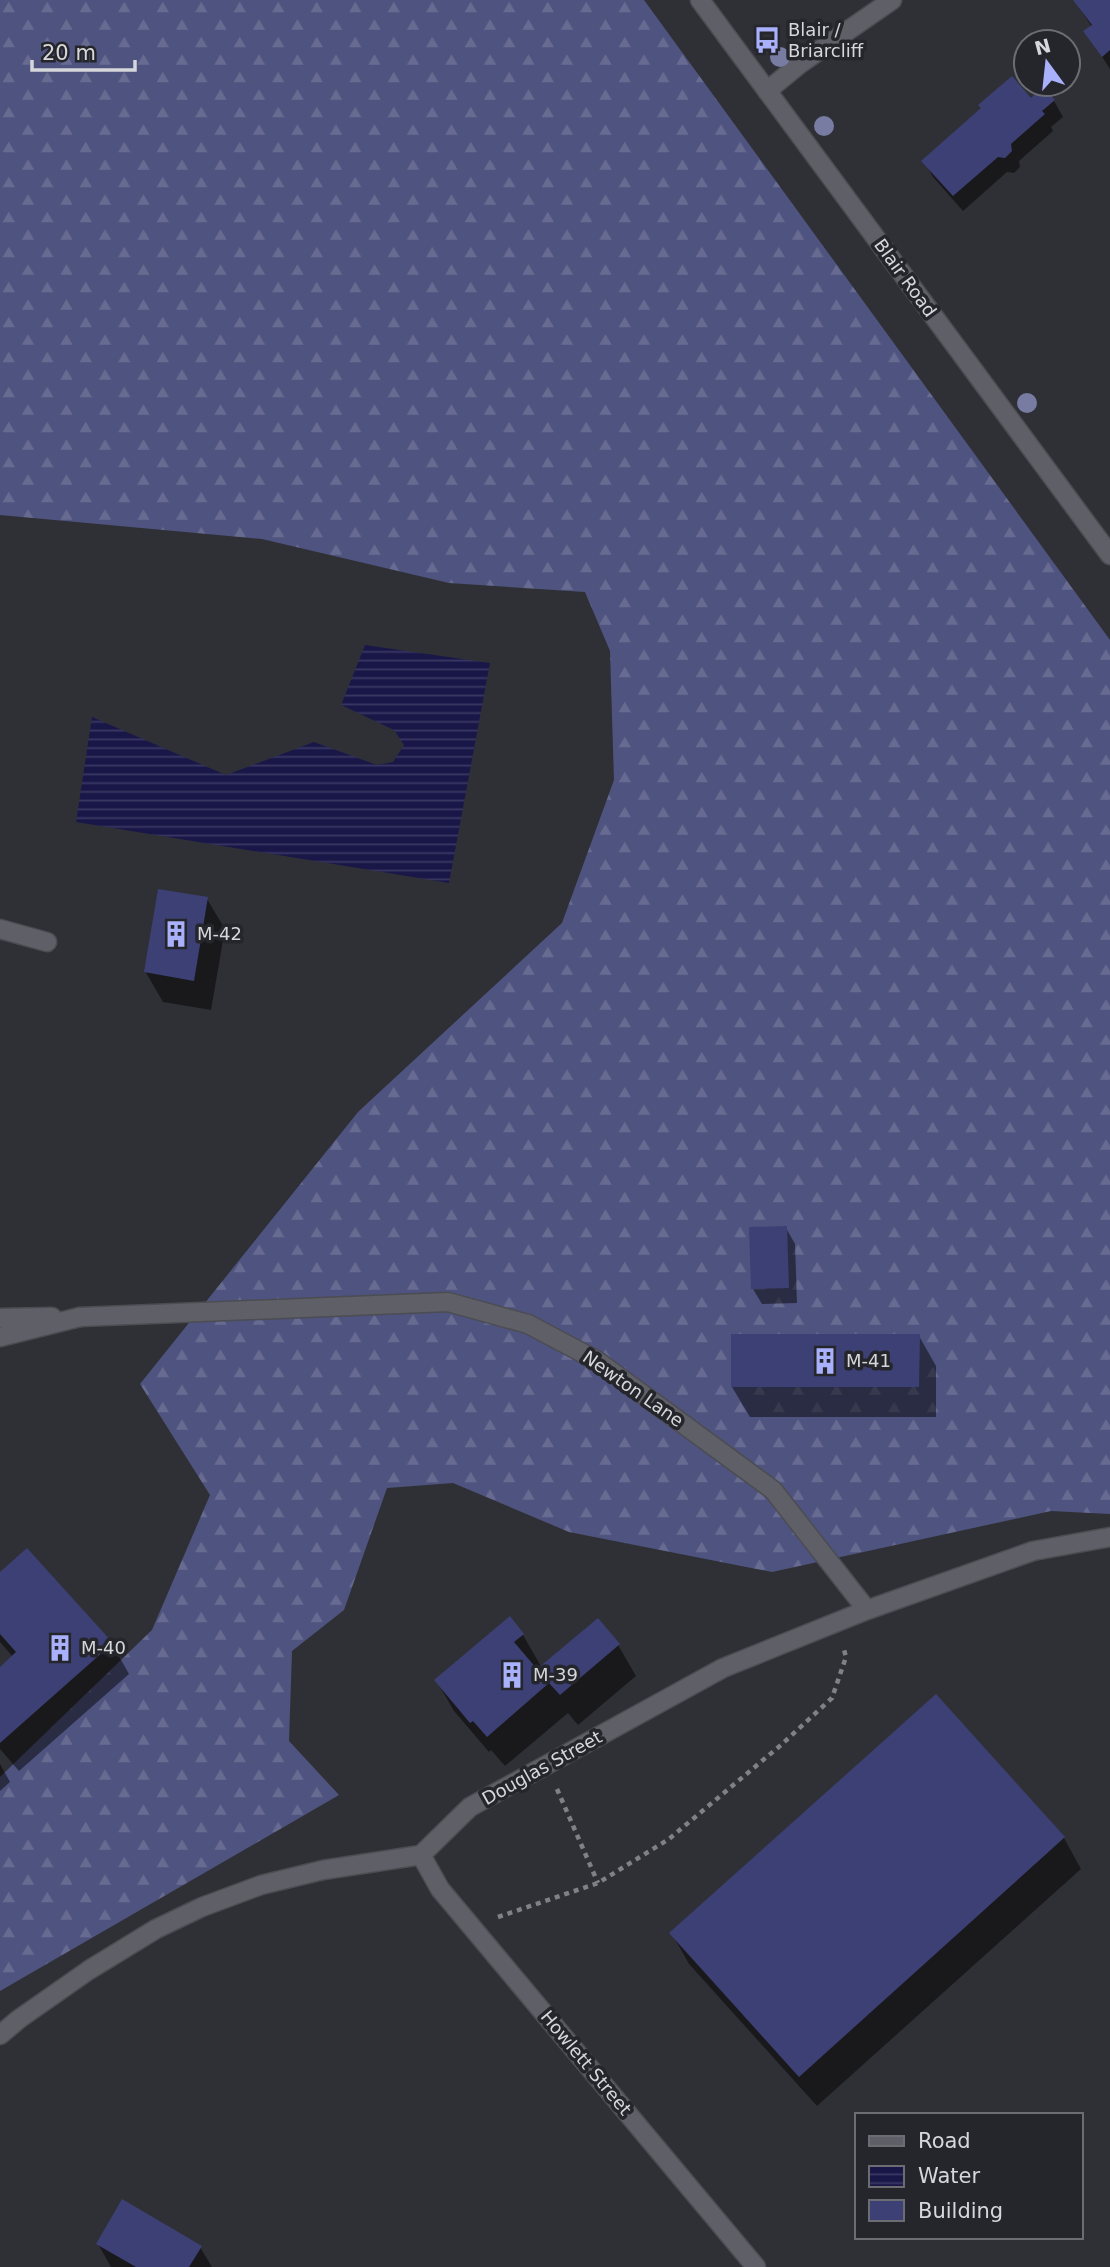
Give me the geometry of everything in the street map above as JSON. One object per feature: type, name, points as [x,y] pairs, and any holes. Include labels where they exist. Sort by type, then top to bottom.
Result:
[{"type":"street","name":"Blair Road","points":[[700,0],[1110,555]]},
{"type":"street","points":[[767,91],[801,63],[892,0]]},
{"type":"street","points":[[0,929],[47,942]]},
{"type":"street","name":"Newton Lane","points":[[79,1317],[448,1302],[528,1324],[596,1360],[773,1490],[867,1609]]},
{"type":"street","points":[[0,1318],[79,1317]]},
{"type":"street","points":[[0,1337],[79,1317]]},
{"type":"street","name":"Douglas Street","points":[[422,1855],[470,1807],[723,1668],[867,1609],[1033,1551],[1110,1537]]},
{"type":"street","points":[[0,2035],[89,1970],[156,1929],[202,1907],[261,1885],[298,1876],[422,1855]]},
{"type":"street","name":"Howlett Street","points":[[422,1855],[440,1889],[757,2267]]},
{"type":"path","points":[[497,1917],[598,1883],[669,1839],[781,1745],[832,1698],[846,1657],[836,1622]]},
{"type":"path","points":[[546,1765],[598,1883]]},
{"type":"green space","points":[[0,0],[644,0],[1110,640],[1110,1514],[1051,1511],[772,1572],[569,1532],[453,1483],[387,1488],[344,1610],[292,1651],[289,1741],[339,1795],[0,1991],[0,1777],[152,1630],[210,1495],[140,1384],[358,1112],[562,923],[614,780],[610,651],[585,592],[449,583],[262,539],[0,515]]},
{"type":"water","points":[[365,645],[490,663],[449,883],[76,822],[92,717],[226,775],[314,742],[377,765],[393,762],[404,745],[394,730],[341,705]]},
{"type":"building","points":[[1073,0],[1110,0],[1110,50],[1102,57],[1083,31],[1092,25]]},
{"type":"building","points":[[1012,76],[1012,98],[1055,100],[1042,111],[1045,114],[1011,144],[1012,151],[1005,158],[998,157],[953,196],[921,161],[981,108],[978,105]]},
{"type":"building","name":"M-42","points":[[158,889],[208,897],[194,981],[144,972]]},
{"type":"building","points":[[787,1226],[789,1288],[751,1289],[749,1227]]},
{"type":"building","name":"M-41","points":[[731,1334],[920,1334],[919,1387],[731,1387]]},
{"type":"building","name":"M-40","points":[[27,1548],[113,1643],[0,1743],[0,1667],[16,1652],[0,1634],[0,1572]]},
{"type":"building","name":"M-39","points":[[510,1616],[524,1634],[514,1642],[537,1669],[598,1618],[620,1644],[560,1695],[549,1683],[487,1737],[473,1721],[470,1723],[434,1680]]},
{"type":"building","points":[[936,1694],[1065,1837],[799,2077],[669,1933]]},
{"type":"building","points":[[122,2199],[202,2246],[189,2267],[136,2267],[96,2244]]},
{"type":"place","name":"Blair / Briarcliff","points":[[767,40]]},
{"type":"place","name":"M-42","points":[[176,934]]},
{"type":"place","name":"M-41","points":[[825,1361]]},
{"type":"place","name":"M-40","points":[[60,1648]]},
{"type":"place","name":"M-39","points":[[512,1675]]}]
